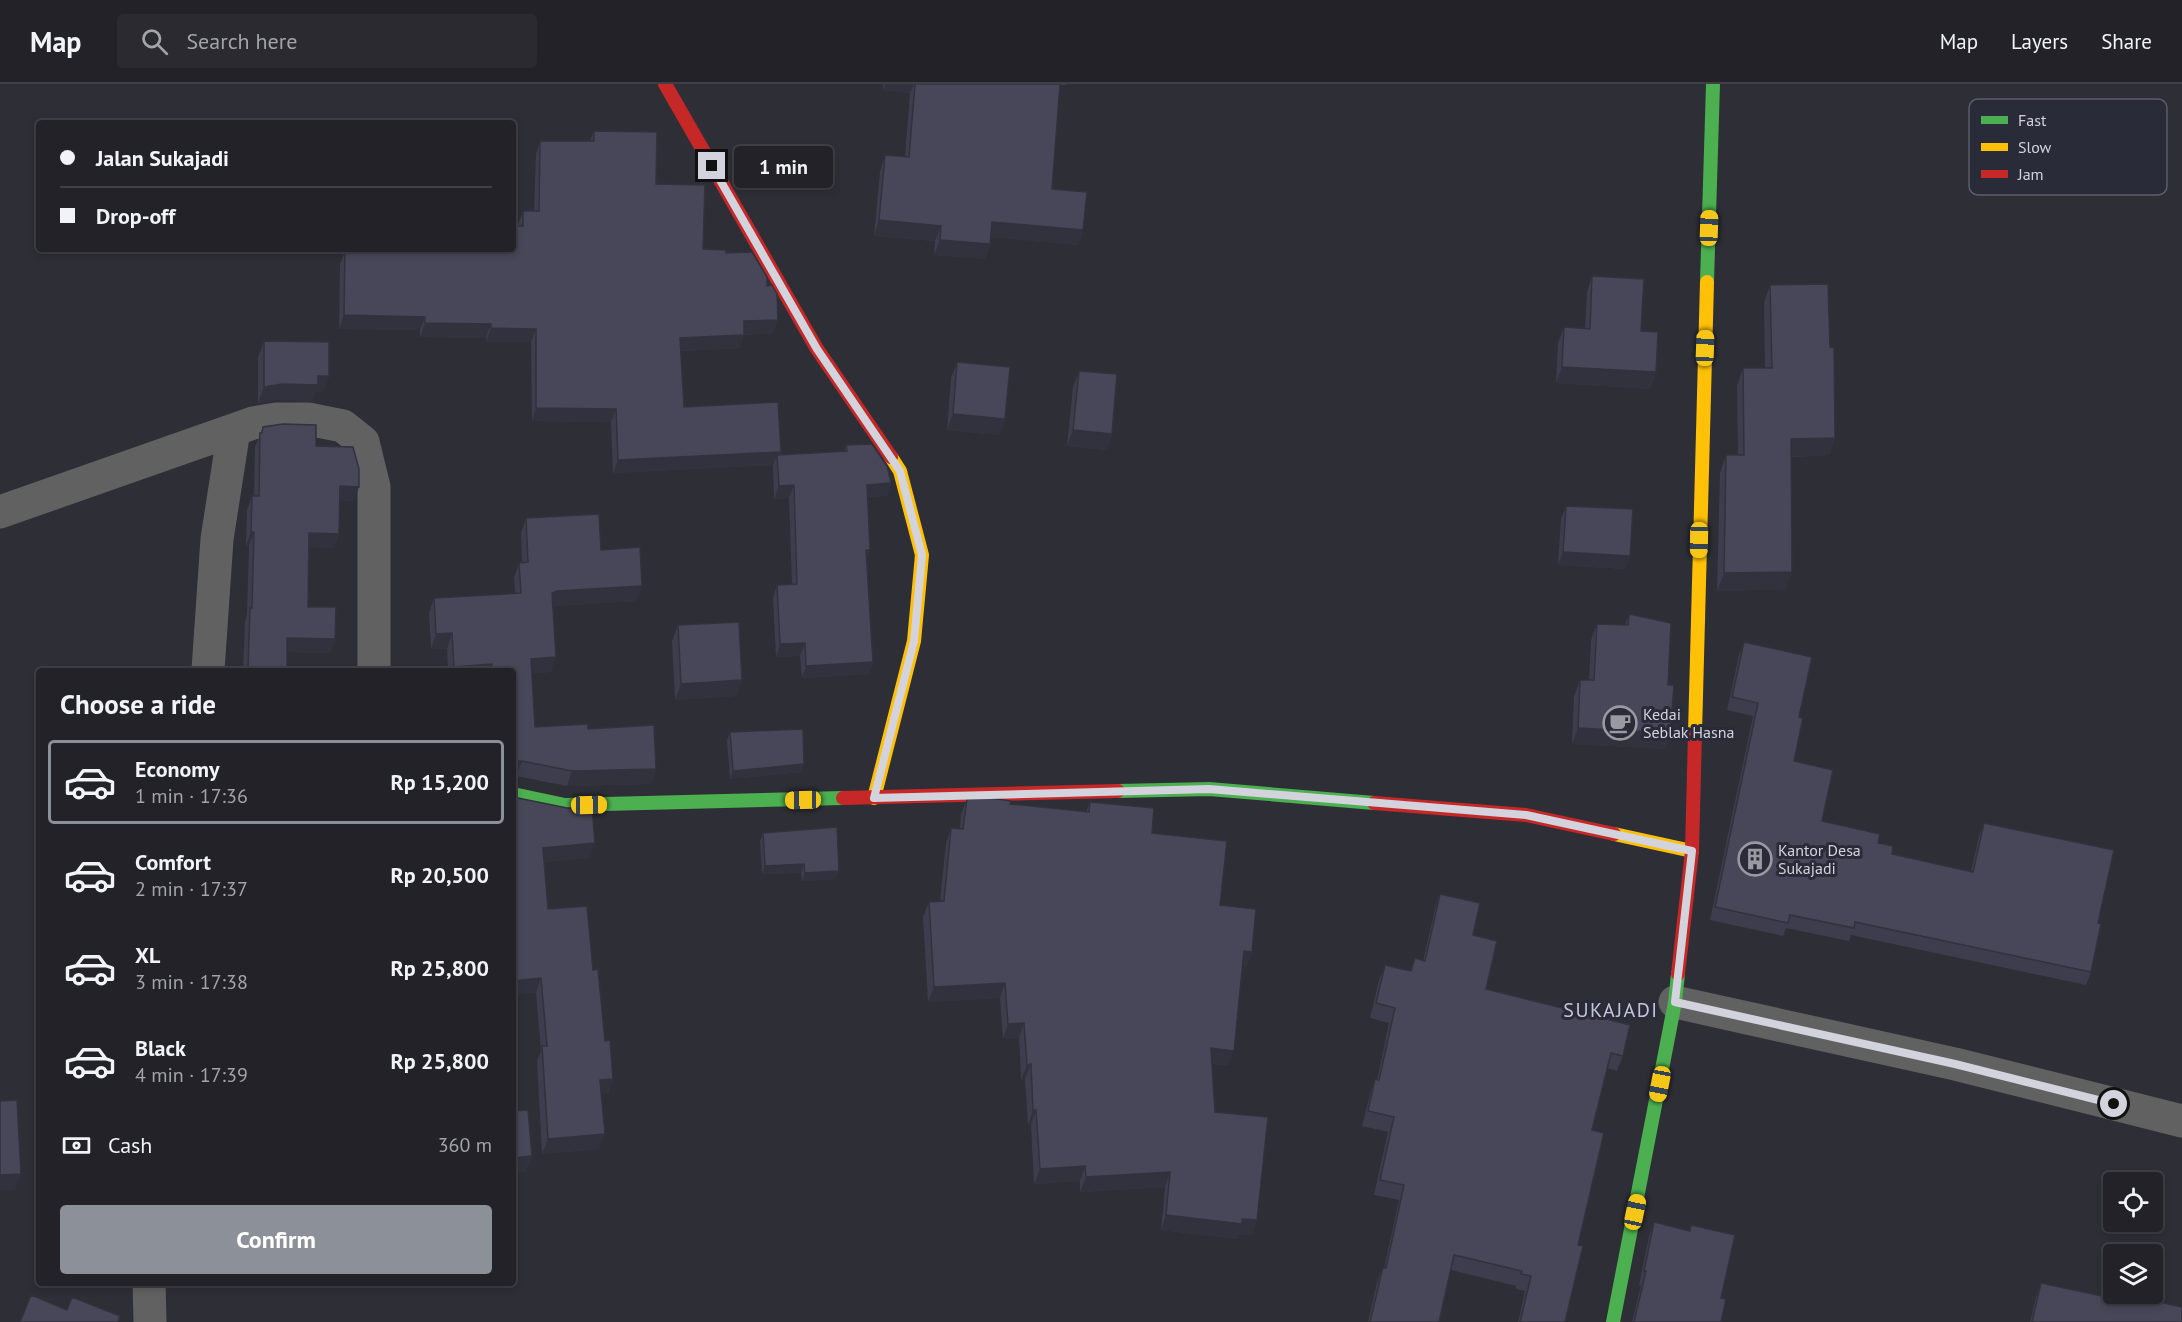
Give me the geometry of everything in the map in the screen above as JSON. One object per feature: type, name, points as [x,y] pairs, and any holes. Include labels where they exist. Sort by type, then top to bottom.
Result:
[{"type":"street","points":[[665,84],[817,349],[900,471],[922,555],[914,641],[874,798]]},
{"type":"street","points":[[1613,1322],[1675,1002],[1692,851],[1713,84]]},
{"type":"street","points":[[0,512],[234,430],[276,419],[308,419],[343,426],[363,442],[374,488],[374,668]]},
{"type":"street","points":[[208,668],[217,539],[234,430]]},
{"type":"street","points":[[516,795],[565,806],[1209,789],[1526,815],[1692,851]]},
{"type":"street","points":[[1675,1002],[1955,1064],[2182,1121]]},
{"type":"street","points":[[149,1286],[150,1322]]},
{"type":"building","points":[[915,84],[1060,84],[1052,189],[1087,192],[1083,230],[992,222],[990,244],[940,240],[941,226],[879,220],[885,155],[909,157]]},
{"type":"building","points":[[594,131],[657,132],[656,184],[705,185],[703,249],[726,250],[726,253],[752,252],[767,277],[767,286],[772,285],[777,294],[778,320],[744,321],[744,335],[680,338],[684,407],[778,402],[781,452],[618,460],[616,409],[536,408],[536,329],[491,328],[491,324],[425,323],[425,317],[344,315],[345,252],[516,252],[516,226],[523,226],[523,211],[539,211],[540,141],[594,141]]},
{"type":"building","points":[[1592,276],[1644,279],[1641,331],[1658,332],[1656,372],[1562,367],[1564,327],[1590,329]]},
{"type":"building","points":[[1828,284],[1830,347],[1834,348],[1835,438],[1791,439],[1792,572],[1724,573],[1726,455],[1744,455],[1743,368],[1772,368],[1770,285]]},
{"type":"building","points":[[264,341],[329,342],[329,376],[318,376],[318,385],[282,384],[264,387]]},
{"type":"building","points":[[957,362],[1010,367],[1005,419],[953,414]]},
{"type":"building","points":[[1079,371],[1117,374],[1112,434],[1073,430]]},
{"type":"building","points":[[283,424],[316,425],[316,446],[353,447],[359,469],[359,487],[340,486],[339,534],[309,533],[308,607],[336,607],[335,639],[287,638],[287,668],[248,668],[254,532],[251,532],[252,496],[259,496],[260,433],[263,427]]},
{"type":"building","points":[[872,444],[887,466],[891,483],[867,485],[870,550],[866,550],[873,662],[806,666],[805,643],[780,644],[777,585],[797,584],[794,485],[779,486],[777,455],[847,451],[846,445]]},
{"type":"building","points":[[1566,506],[1633,509],[1630,556],[1563,552]]},
{"type":"building","points":[[599,514],[601,550],[640,547],[642,586],[552,593],[556,657],[531,659],[535,727],[588,724],[588,729],[654,725],[656,769],[572,771],[516,761],[516,668],[492,668],[492,664],[454,667],[452,633],[436,634],[434,598],[521,593],[519,563],[528,562],[526,518]]},
{"type":"building","points":[[1629,614],[1671,623],[1668,685],[1674,685],[1670,733],[1578,728],[1580,680],[1594,680],[1597,624],[1628,625]]},
{"type":"building","points":[[739,622],[742,680],[681,684],[678,625]]},
{"type":"building","points":[[1744,642],[1812,657],[1799,717],[1803,718],[1794,761],[1833,770],[1822,821],[1880,834],[1878,843],[1893,846],[1892,854],[1973,872],[1984,823],[2114,850],[2098,923],[2101,924],[2091,972],[1855,922],[1854,928],[1790,915],[1788,923],[1715,907],[1758,703],[1732,697]]},
{"type":"building","points":[[803,729],[804,764],[733,771],[730,732]]},
{"type":"building","points":[[516,798],[567,808],[592,808],[595,843],[543,848],[548,909],[587,906],[593,970],[598,969],[605,1041],[610,1040],[613,1079],[600,1080],[605,1134],[548,1139],[542,1046],[547,1046],[541,978],[516,981]]},
{"type":"building","points":[[990,798],[1011,801],[1010,804],[1089,812],[1090,802],[1154,808],[1152,833],[1227,841],[1220,905],[1256,909],[1252,952],[1244,951],[1234,1051],[1211,1048],[1215,1112],[1268,1117],[1257,1220],[1242,1219],[1242,1224],[1166,1215],[1170,1172],[1086,1177],[1085,1166],[1040,1169],[1036,1110],[1033,1110],[1031,1064],[1027,1065],[1024,1023],[1008,1024],[1005,983],[934,987],[929,902],[944,901],[951,828],[963,829],[967,799]]},
{"type":"building","points":[[837,827],[839,871],[805,873],[804,864],[765,866],[763,833]]},
{"type":"building","points":[[1440,894],[1480,903],[1473,935],[1497,941],[1486,989],[1630,1025],[1623,1056],[1611,1053],[1592,1130],[1604,1133],[1578,1245],[1583,1246],[1565,1322],[1520,1322],[1531,1276],[1521,1274],[1522,1271],[1454,1255],[1439,1322],[1370,1322],[1383,1267],[1386,1268],[1404,1185],[1380,1180],[1394,1117],[1368,1111],[1375,1079],[1379,1080],[1395,1008],[1376,1003],[1385,965],[1411,971],[1415,958],[1425,961]]},
{"type":"building","points":[[17,1100],[21,1174],[0,1175],[0,1101]]},
{"type":"building","points":[[528,1110],[532,1156],[516,1158],[516,1111]]},
{"type":"building","points":[[1654,1222],[1690,1231],[1691,1225],[1735,1235],[1721,1298],[1726,1299],[1721,1322],[1634,1322]]},
{"type":"building","points":[[2041,1283],[2103,1296],[2103,1304],[2163,1303],[2182,1307],[2182,1322],[2032,1322]]},
{"type":"building","points":[[31,1295],[67,1310],[72,1297],[120,1316],[118,1322],[20,1322]]},
{"type":"traffic: fast","points":[[1707,282],[1713,84]]},
{"type":"traffic: fast","points":[[1118,791],[1209,789],[1374,803]]},
{"type":"traffic: fast","points":[[516,795],[565,805],[843,798]]},
{"type":"traffic: fast","points":[[1613,1322],[1675,1002],[1678,974]]},
{"type":"traffic: slow","points":[[1695,733],[1707,282]]},
{"type":"traffic: slow","points":[[874,798],[914,641],[922,555],[900,471],[891,457]]},
{"type":"traffic: slow","points":[[1614,834],[1692,851]]},
{"type":"traffic: jam","points":[[665,84],[817,349],[891,457]]},
{"type":"traffic: jam","points":[[1678,974],[1692,851],[1695,733]]},
{"type":"traffic: jam","points":[[843,798],[1118,791]]},
{"type":"traffic: jam","points":[[1374,803],[1526,815],[1614,834]]},
{"type":"place","name":"Kedai Seblak Hasna","points":[[1620,723]]},
{"type":"place","name":"Kantor Desa Sukajadi","points":[[1755,859]]},
{"type":"district","name":"SUKAJADI","points":[[1611,1010]]},
{"type":"route","points":[[712,166],[817,349],[900,471],[922,555],[914,641],[874,798],[1209,789],[1526,815],[1692,851],[1675,1002],[1955,1064],[2114,1104]]}]
